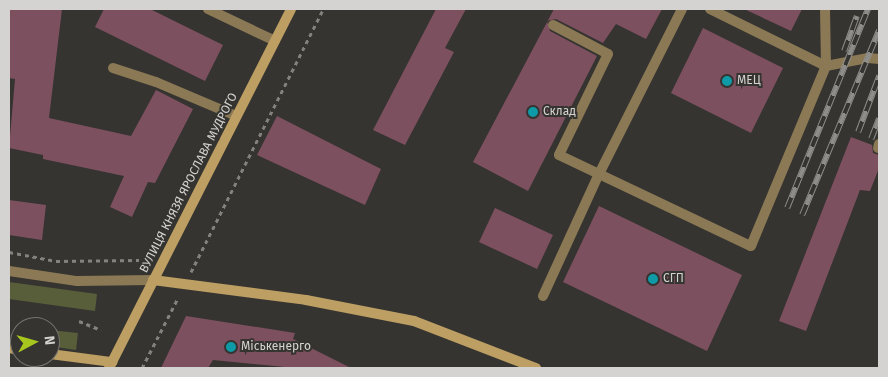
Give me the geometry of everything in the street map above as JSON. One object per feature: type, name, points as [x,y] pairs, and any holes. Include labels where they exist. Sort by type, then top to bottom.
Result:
[{"type":"street","name":"ВУЛИЦЯ КНЯЗЯ ЯРОСЛАВА МУДРОГО","points":[[111,365],[291,9]]},
{"type":"street","points":[[153,280],[306,300],[414,321],[536,368]]},
{"type":"street","points":[[60,356],[111,365]]},
{"type":"lane","points":[[208,9],[275,41]]},
{"type":"lane","points":[[543,296],[598,176],[682,9]]},
{"type":"lane","points":[[710,9],[826,66],[868,58],[879,59]]},
{"type":"lane","points":[[553,25],[608,54],[558,155],[598,176],[751,246],[826,66],[825,9]]},
{"type":"lane","points":[[113,68],[156,82],[236,116]]},
{"type":"lane","points":[[9,271],[78,281],[153,280]]},
{"type":"path","points":[[142,368],[323,9]]},
{"type":"path","points":[[9,252],[56,261],[139,260]]},
{"type":"path","points":[[79,321],[101,330]]},
{"type":"green space","points":[[9,282],[97,294],[95,311],[9,299]]},
{"type":"green space","points":[[60,331],[78,333],[76,350],[60,348]]},
{"type":"building","points":[[9,9],[62,9],[49,118],[131,136],[156,90],[193,109],[155,183],[148,182],[132,217],[110,207],[124,176],[43,159],[43,155],[9,148],[15,79],[9,78]]},
{"type":"building","points":[[104,9],[150,9],[223,45],[205,81],[95,27]]},
{"type":"building","points":[[436,9],[466,9],[445,48],[454,52],[405,145],[373,130]]},
{"type":"building","points":[[554,9],[662,9],[646,39],[616,24],[603,43],[556,19],[548,21]]},
{"type":"building","points":[[744,9],[802,9],[791,31]]},
{"type":"building","name":"Склад","points":[[547,22],[550,31],[597,56],[528,191],[473,162]]},
{"type":"building","name":"МЕЦ","points":[[703,28],[783,68],[751,133],[671,93]]},
{"type":"building","points":[[277,116],[381,169],[365,205],[257,155]]},
{"type":"building","points":[[851,137],[872,145],[873,153],[879,155],[879,168],[870,191],[860,190],[806,331],[779,321]]},
{"type":"building","points":[[9,200],[46,205],[42,240],[9,235]]},
{"type":"building","name":"СГП","points":[[599,206],[742,275],[707,351],[563,282]]},
{"type":"building","points":[[495,208],[553,235],[537,269],[479,242]]},
{"type":"building","name":"Міськенерго","points":[[186,316],[295,333],[293,339],[351,368],[295,368],[213,360],[208,368],[161,368]]},
{"type":"railway","points":[[787,208],[868,9]]},
{"type":"railway","points":[[844,51],[857,16]]},
{"type":"railway","points":[[802,215],[879,30]]},
{"type":"railway","points":[[858,132],[879,76]]},
{"type":"railway","points":[[871,139],[879,118]]},
{"type":"place","name":"МЕЦ","points":[[727,81]]},
{"type":"place","name":"Склад","points":[[533,112]]},
{"type":"place","name":"СГП","points":[[653,279]]},
{"type":"place","name":"Міськенерго","points":[[231,347]]}]
